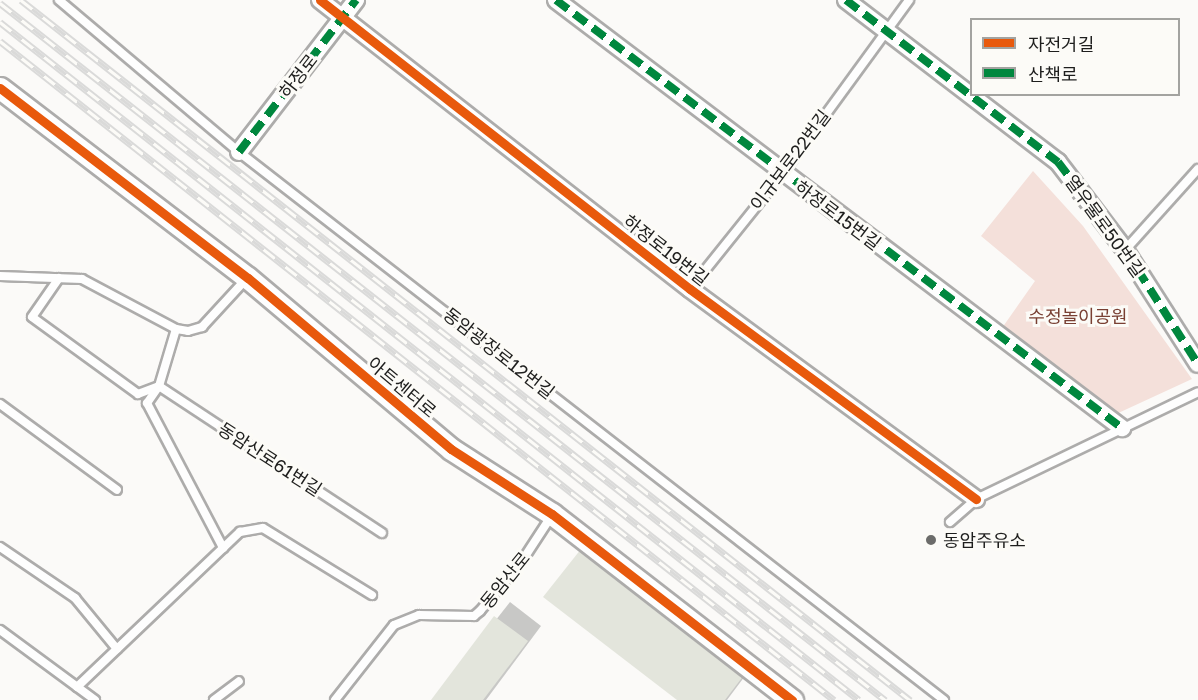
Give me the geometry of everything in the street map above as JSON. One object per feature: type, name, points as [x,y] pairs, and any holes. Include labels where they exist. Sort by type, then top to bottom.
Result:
[{"type":"street","name":"하정로19번길","points":[[320,0],[690,290],[976,499]]},
{"type":"street","name":"하정로","points":[[239,152],[357,0]]},
{"type":"street","name":"하정로15번길","points":[[556,0],[1122,429]]},
{"type":"street","name":"열우물로50번길","points":[[846,0],[970,94]]},
{"type":"street","name":"아트센터로","points":[[0,88],[248,278],[451,449],[552,514],[792,700]]},
{"type":"street","name":"열우물로50번길","points":[[972,96],[1058,162],[1125,250],[1198,364]]},
{"type":"lane","name":"동암광장로12번길","points":[[59,0],[239,152],[944,700]]},
{"type":"lane","name":"이규보로22번길","points":[[690,290],[783,173],[909,0]]},
{"type":"lane","points":[[1125,250],[1198,169]]},
{"type":"lane","points":[[0,276],[82,279],[176,329],[202,327],[248,278]]},
{"type":"lane","points":[[59,278],[32,317],[138,394],[159,386]]},
{"type":"lane","points":[[176,329],[159,386],[147,403],[223,548]]},
{"type":"lane","name":"동암산로61번길","points":[[159,386],[382,532]]},
{"type":"lane","points":[[950,522],[976,499],[1198,392]]},
{"type":"lane","points":[[0,404],[117,490]]},
{"type":"lane","name":"동암산로","points":[[335,700],[394,625],[419,615],[474,616],[480,611],[524,558],[552,514]]},
{"type":"lane","points":[[78,687],[240,532],[263,528],[372,595]]},
{"type":"lane","points":[[0,546],[75,598],[117,649]]},
{"type":"lane","points":[[0,630],[93,700]]},
{"type":"lane","points":[[214,700],[239,681]]},
{"type":"green space","name":"수정놀이공원","points":[[1033,171],[1083,226],[1192,379],[1114,415],[1002,328],[1035,281],[981,236]]},
{"type":"building","points":[[581,549],[744,675],[725,700],[677,700],[543,597]]},
{"type":"building","points":[[494,616],[528,641],[483,700],[431,700]]},
{"type":"railway","points":[[21,0],[910,700]]},
{"type":"railway","points":[[0,3],[885,700]]},
{"type":"railway","points":[[0,22],[859,700]]},
{"type":"railway","points":[[0,41],[834,700]]},
{"type":"marked path","points":[[239,152],[356,0]]},
{"type":"marked path","points":[[556,0],[1122,428]]},
{"type":"marked path","points":[[846,0],[970,95]]},
{"type":"marked path","points":[[972,96],[1058,162],[1125,250],[1198,364]]},
{"type":"cycle path","points":[[320,0],[690,289],[976,499]]},
{"type":"cycle path","points":[[0,88],[248,278],[451,449],[552,514],[792,700]]},
{"type":"place","name":"동암주유소","points":[[931,540]]}]
